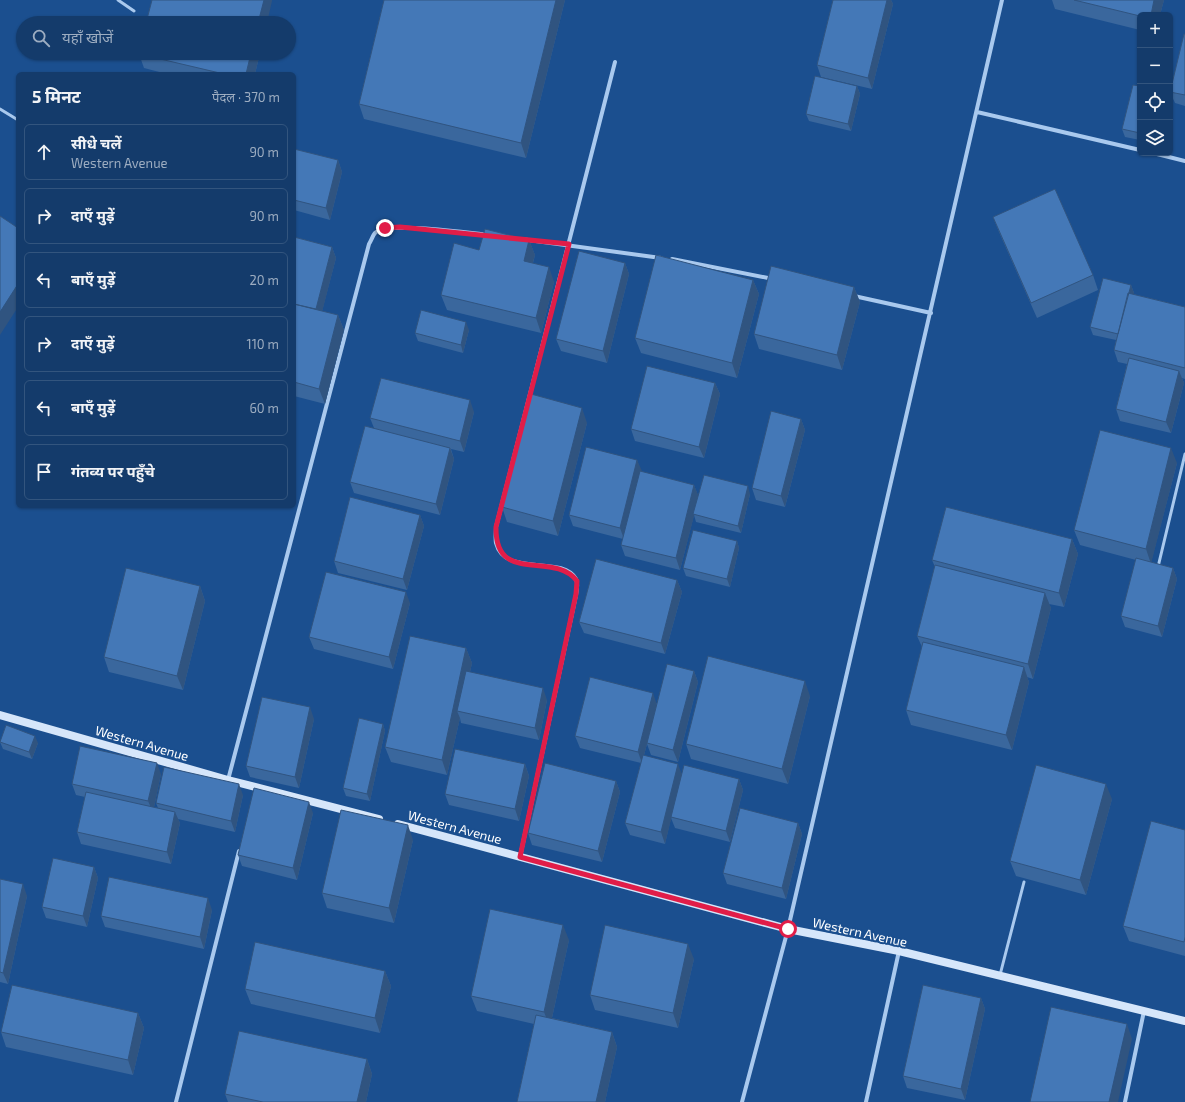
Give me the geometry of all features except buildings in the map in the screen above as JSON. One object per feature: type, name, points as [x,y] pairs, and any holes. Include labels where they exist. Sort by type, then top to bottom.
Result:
[{"type":"street","points":[[742,1102],[788,929],[1002,0]]},
{"type":"street","points":[[520,857],[576,594],[577,581],[571,573],[560,569],[517,563],[508,558],[500,552],[496,542],[496,527],[615,62]]},
{"type":"street","points":[[977,112],[1137,149]]},
{"type":"street","points":[[1165,156],[1185,161]]},
{"type":"street","points":[[228,780],[369,244],[375,233],[385,228],[400,227],[498,236]]},
{"type":"street","points":[[514,238],[569,244],[698,264],[775,280]]},
{"type":"street","points":[[845,295],[931,313]]},
{"type":"street","name":"Western Avenue","points":[[0,715],[228,780],[254,790],[388,822],[788,929],[899,951],[1185,1021]]},
{"type":"street","points":[[176,1102],[240,848]]},
{"type":"street","points":[[866,1102],[899,951]]},
{"type":"street","points":[[1125,1102],[1144,1011]]},
{"type":"lane","points":[[118,0],[134,11]]},
{"type":"lane","points":[[0,108],[16,119]]},
{"type":"lane","points":[[1158,568],[1185,454]]},
{"type":"lane","points":[[1000,975],[1024,882]]},
{"type":"route","points":[[385,228],[400,227],[569,244],[496,527],[496,542],[500,552],[508,558],[517,563],[560,569],[571,573],[577,581],[576,594],[520,857],[788,929]]}]
